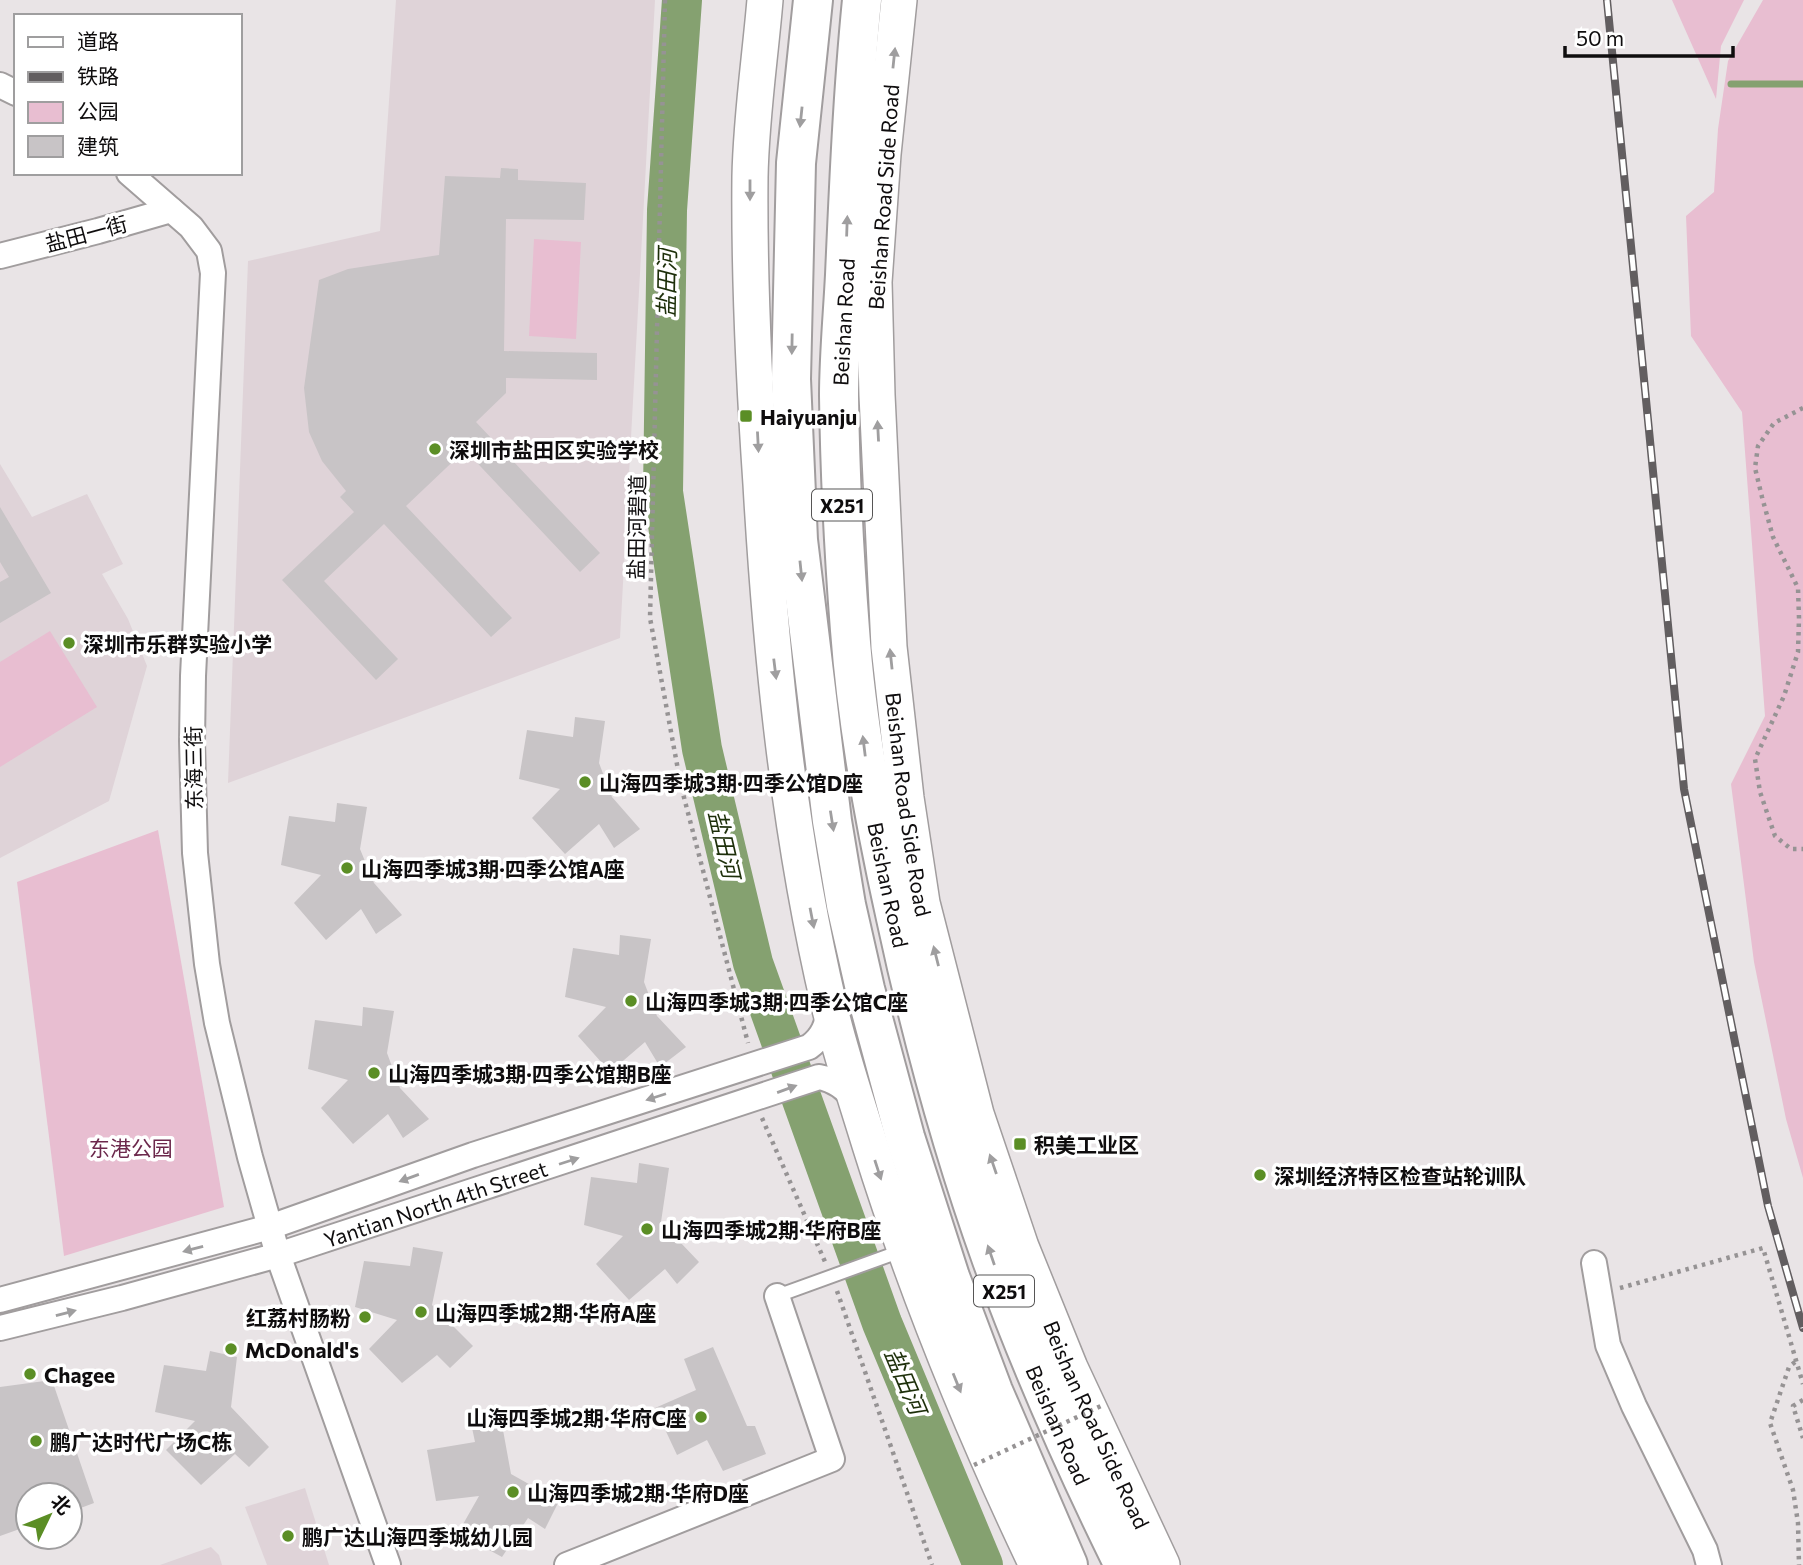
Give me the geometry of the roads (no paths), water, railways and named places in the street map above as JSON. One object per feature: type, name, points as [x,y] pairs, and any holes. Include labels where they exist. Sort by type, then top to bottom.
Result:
[{"type":"main road","points":[[797,0],[806,70]]},
{"type":"main road","name":"Beishan Road","points":[[813,0],[796,163],[792,392],[798,540],[810,657],[832,821],[846,905],[865,989],[905,1137],[950,1277],[1056,1558]]},
{"type":"main road","name":"Beishan Road","points":[[862,0],[849,157],[859,281],[839,391],[850,635],[866,766],[885,871],[915,1005],[944,1110],[992,1260],[1041,1383],[1092,1500],[1124,1565]]},
{"type":"street","points":[[765,0],[750,174],[751,302],[763,522],[773,651],[791,792],[829,1006],[858,1105],[895,1253],[973,1423],[1056,1558]]},
{"type":"street","name":"Beishan Road Side Road","points":[[898,0],[883,154],[859,281],[877,408],[889,647],[906,798],[922,903],[976,1114],[1021,1247],[1070,1368],[1162,1565]]},
{"type":"street","points":[[130,175],[171,210]]},
{"type":"street","name":"盐田一街","points":[[0,256],[171,210]]},
{"type":"street","name":"东海三街","points":[[171,210],[191,227],[209,251],[213,273],[193,676],[192,794],[195,853],[207,964],[217,1023],[278,1255],[388,1565]]},
{"type":"street","points":[[915,1005],[952,1022]]},
{"type":"street","name":"Yantian North 4th Street","points":[[0,1300],[270,1227],[473,1155],[809,1047],[823,1033],[828,1021],[829,1006]]},
{"type":"street","name":"Yantian North 4th Street","points":[[0,1328],[278,1255],[819,1077],[832,1080],[858,1105]]},
{"type":"street","points":[[1594,1263],[1608,1345],[1709,1565]]},
{"type":"street","points":[[567,1565],[832,1459],[777,1296]]},
{"type":"lane","points":[[777,1296],[895,1253]]},
{"type":"waterway","name":"盐田河","points":[[682,0],[667,210],[663,492],[702,749],[753,963],[882,1323],[983,1565]]},
{"type":"waterway","points":[[1731,84],[1803,84]]},
{"type":"railway","points":[[1607,0],[1684,789],[1768,1206],[1803,1328]]},
{"type":"place","name":"Haiyuanju","points":[[746,416]]},
{"type":"place","name":"深圳市盐田区实验学校","points":[[435,449]]},
{"type":"place","name":"深圳市乐群实验小学","points":[[69,643]]},
{"type":"place","name":"山海四季城3期·四季公馆D座","points":[[585,782]]},
{"type":"place","name":"山海四季城3期·四季公馆A座","points":[[347,868]]},
{"type":"place","name":"山海四季城3期·四季公馆C座","points":[[631,1001]]},
{"type":"place","name":"山海四季城3期·四季公馆期B座","points":[[374,1073]]},
{"type":"place","name":"积美工业区","points":[[1020,1144]]},
{"type":"place","name":"深圳经济特区检查站轮训队","points":[[1260,1175]]},
{"type":"place","name":"山海四季城2期·华府B座","points":[[647,1229]]},
{"type":"place","name":"山海四季城2期·华府A座","points":[[421,1312]]},
{"type":"place","name":"红荔村肠粉","points":[[365,1317]]},
{"type":"place","name":"McDonald's","points":[[231,1349]]},
{"type":"place","name":"Chagee","points":[[30,1374]]},
{"type":"place","name":"山海四季城2期·华府C座","points":[[701,1417]]},
{"type":"place","name":"鹏广达时代广场C栋","points":[[36,1441]]},
{"type":"place","name":"山海四季城2期·华府D座","points":[[513,1492]]},
{"type":"place","name":"鹏广达山海四季城幼儿园","points":[[288,1536]]},
{"type":"park label","name":"东港公园","points":[[131,1147]]}]
